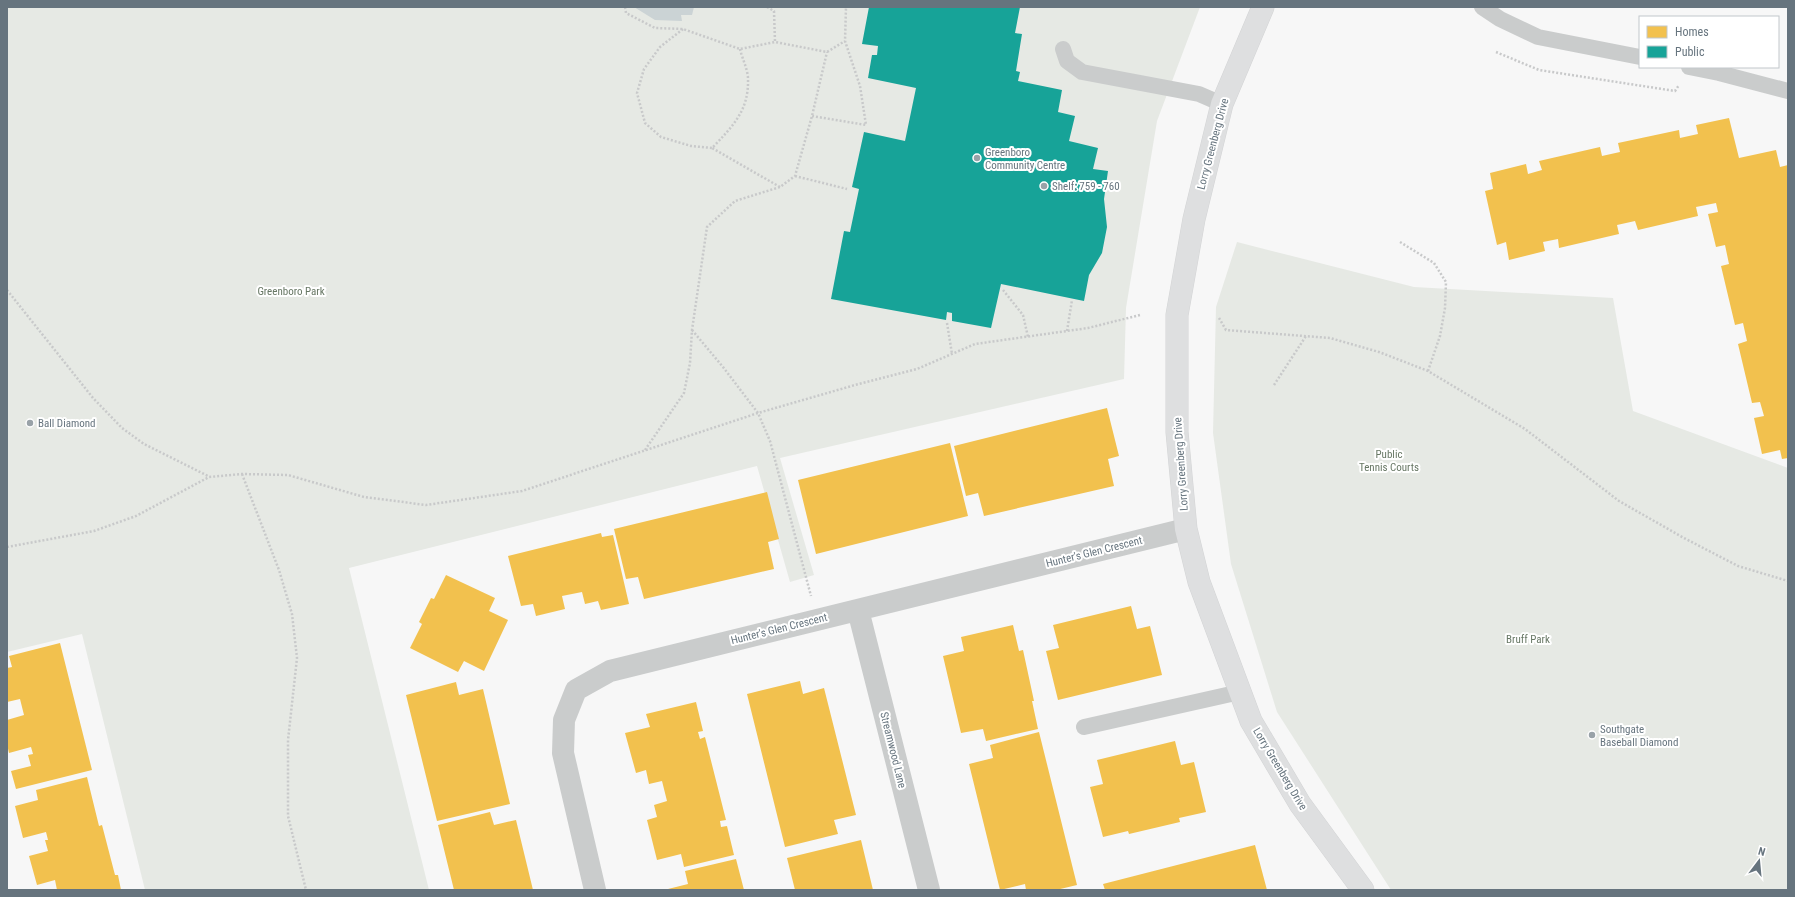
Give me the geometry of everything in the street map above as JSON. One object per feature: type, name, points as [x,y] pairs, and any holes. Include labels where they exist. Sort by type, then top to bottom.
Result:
[{"type":"street","name":"Lorry Greenberg Drive","points":[[1263,7],[1222,104],[1194,219],[1177,314],[1177,432],[1186,529],[1199,582],[1251,721],[1300,804],[1363,890]]},
{"type":"street","name":"Hunter's Glen Crescent","points":[[595,890],[563,753],[564,720],[576,690],[610,671],[1186,529]]},
{"type":"street","name":"Streamwood Lane","points":[[858,610],[929,890]]},
{"type":"lane","points":[[1482,7],[1500,19],[1538,37],[1639,57]]},
{"type":"lane","points":[[1063,49],[1067,61],[1082,72],[1199,94],[1222,104]]},
{"type":"lane","points":[[1695,68],[1788,92]]},
{"type":"lane","points":[[1084,727],[1240,692]]},
{"type":"path","points":[[625,7],[626,13],[655,28],[684,28],[740,49],[775,42],[827,52],[845,41]]},
{"type":"path","points":[[768,7],[774,11],[775,42]]},
{"type":"path","points":[[812,116],[866,125],[860,86],[845,41],[846,7]]},
{"type":"path","points":[[684,28],[660,47],[644,69],[637,93],[645,123],[661,138],[691,146],[712,148],[780,187]]},
{"type":"path","points":[[712,148],[738,120],[745,105],[748,78],[740,49]]},
{"type":"path","points":[[644,450],[684,393],[690,363],[692,330],[707,227],[735,201],[780,187],[795,176],[812,116],[827,52]]},
{"type":"path","points":[[1496,52],[1540,70],[1675,91],[1689,68]]},
{"type":"path","points":[[795,176],[847,190]]},
{"type":"path","points":[[1400,242],[1434,263],[1446,282],[1445,308],[1440,336],[1428,371]]},
{"type":"path","points":[[7,290],[93,398],[122,428],[144,444],[208,477]]},
{"type":"path","points":[[1003,290],[1023,315],[1028,337]]},
{"type":"path","points":[[1067,331],[1072,300]]},
{"type":"path","points":[[7,547],[94,531],[136,516],[208,477],[242,474],[288,475],[364,497],[426,505],[522,491],[758,413],[855,385],[916,370],[975,344],[1088,328],[1140,315]]},
{"type":"path","points":[[1219,318],[1226,330],[1330,338],[1379,352],[1428,371],[1525,429],[1619,501],[1684,538],[1738,566],[1788,581]]},
{"type":"path","points":[[947,323],[952,354]]},
{"type":"path","points":[[692,330],[723,367],[758,413],[770,441],[817,620]]},
{"type":"path","points":[[1274,385],[1306,336]]},
{"type":"path","points":[[242,474],[279,570],[292,614],[297,658],[288,740],[288,816],[306,890]]},
{"type":"green space","name":"Greenboro Park","points":[[7,7],[1200,7],[1157,121],[1126,308],[1124,379],[780,458],[814,575],[790,582],[757,466],[349,568],[429,890],[145,890],[82,634],[7,652]]},
{"type":"green space","name":"Bruff Park","points":[[1237,242],[1414,287],[1613,298],[1633,411],[1788,468],[1788,890],[1391,890],[1277,712],[1231,564],[1213,433],[1216,307]]},
{"type":"shaded area","points":[[634,7],[694,7],[692,15],[681,15],[682,21],[655,20]]},
{"type":"building: Homes","points":[[1729,118],[1739,158],[1776,150],[1780,167],[1788,165],[1788,458],[1782,459],[1780,450],[1762,454],[1754,418],[1764,416],[1760,402],[1752,403],[1738,344],[1747,341],[1743,323],[1735,325],[1721,266],[1729,264],[1725,245],[1716,247],[1708,214],[1718,212],[1716,203],[1696,207],[1698,216],[1638,230],[1635,221],[1617,225],[1619,234],[1559,248],[1558,239],[1543,242],[1545,251],[1509,260],[1506,242],[1497,245],[1485,191],[1493,189],[1490,173],[1526,164],[1528,174],[1542,170],[1539,161],[1600,147],[1602,156],[1620,152],[1618,143],[1679,130],[1680,138],[1698,134],[1696,125]]},
{"type":"building: Homes","points":[[1107,408],[1119,456],[1108,459],[1114,486],[984,516],[978,493],[966,496],[954,446]]},
{"type":"building: Homes","points":[[950,443],[968,516],[816,554],[798,480]]},
{"type":"building: Homes","points":[[767,492],[779,539],[768,542],[774,569],[644,599],[638,577],[626,579],[614,529]]},
{"type":"building: Homes","points":[[601,533],[602,537],[613,535],[629,604],[601,610],[598,601],[585,604],[582,592],[562,596],[565,609],[536,616],[533,604],[521,606],[508,556]]},
{"type":"building: Homes","points":[[446,575],[495,598],[489,611],[508,620],[484,671],[464,661],[458,672],[410,648],[422,624],[419,622],[431,598],[434,599]]},
{"type":"building: Homes","points":[[1131,606],[1137,629],[1150,626],[1162,675],[1058,700],[1046,651],[1059,648],[1053,625]]},
{"type":"building: Homes","points":[[1013,625],[1019,651],[1023,650],[1034,701],[1032,701],[1038,729],[986,741],[983,729],[961,733],[943,656],[964,651],[961,637]]},
{"type":"building: Homes","points":[[60,643],[92,770],[16,789],[11,771],[31,766],[28,755],[33,754],[31,747],[9,753],[7,744],[7,720],[24,715],[20,699],[7,702],[7,668],[12,667],[9,656]]},
{"type":"building: Homes","points":[[800,681],[803,694],[824,688],[856,815],[834,820],[838,834],[785,847],[747,694]]},
{"type":"building: Homes","points":[[456,682],[459,695],[483,689],[510,804],[437,821],[406,695]]},
{"type":"building: Homes","points":[[696,702],[703,731],[698,732],[700,739],[705,737],[726,820],[720,821],[721,827],[727,826],[734,855],[684,867],[681,854],[657,860],[647,820],[657,817],[654,805],[667,801],[662,781],[649,784],[646,770],[636,773],[625,733],[650,727],[646,714]]},
{"type":"building: Homes","points":[[1039,732],[1077,885],[1056,890],[1026,890],[1025,884],[1000,890],[969,764],[993,758],[990,745]]},
{"type":"building: Homes","points":[[1175,741],[1181,765],[1194,762],[1206,812],[1179,818],[1180,822],[1129,834],[1128,831],[1103,837],[1090,787],[1103,784],[1097,760]]},
{"type":"building: Homes","points":[[87,777],[99,826],[102,825],[115,875],[118,875],[121,890],[57,890],[55,880],[37,885],[29,856],[48,851],[45,840],[48,840],[46,832],[23,838],[15,806],[38,800],[36,790]]},
{"type":"building: Homes","points":[[490,812],[494,825],[516,820],[533,890],[454,890],[438,825]]},
{"type":"building: Homes","points":[[861,840],[873,890],[795,890],[787,858]]},
{"type":"building: Homes","points":[[1255,845],[1267,890],[1105,890],[1103,884]]},
{"type":"building: Homes","points":[[736,859],[744,890],[664,890],[688,884],[685,871]]},
{"type":"building: Public","name":"Greenboro Community Centre","points":[[869,7],[1020,7],[1015,33],[1022,34],[1016,71],[1020,72],[1018,81],[1062,90],[1058,112],[1075,116],[1069,141],[1098,148],[1093,169],[1108,171],[1104,199],[1107,227],[1102,253],[1089,275],[1084,301],[1001,284],[991,328],[952,321],[952,313],[947,312],[946,320],[831,299],[844,231],[850,232],[859,189],[852,187],[864,132],[905,141],[916,88],[868,78],[872,55],[877,55],[878,46],[862,44]]},
{"type":"place","name":"Greenboro Community Centre","points":[[977,158]]},
{"type":"place","name":"Shelf: 759 - 760","points":[[1044,186]]},
{"type":"place","name":"Ball Diamond","points":[[30,423]]},
{"type":"place","name":"Southgate Baseball Diamond","points":[[1592,735]]},
{"type":"park label","name":"Public Tennis Courts","points":[[1389,460]]}]
